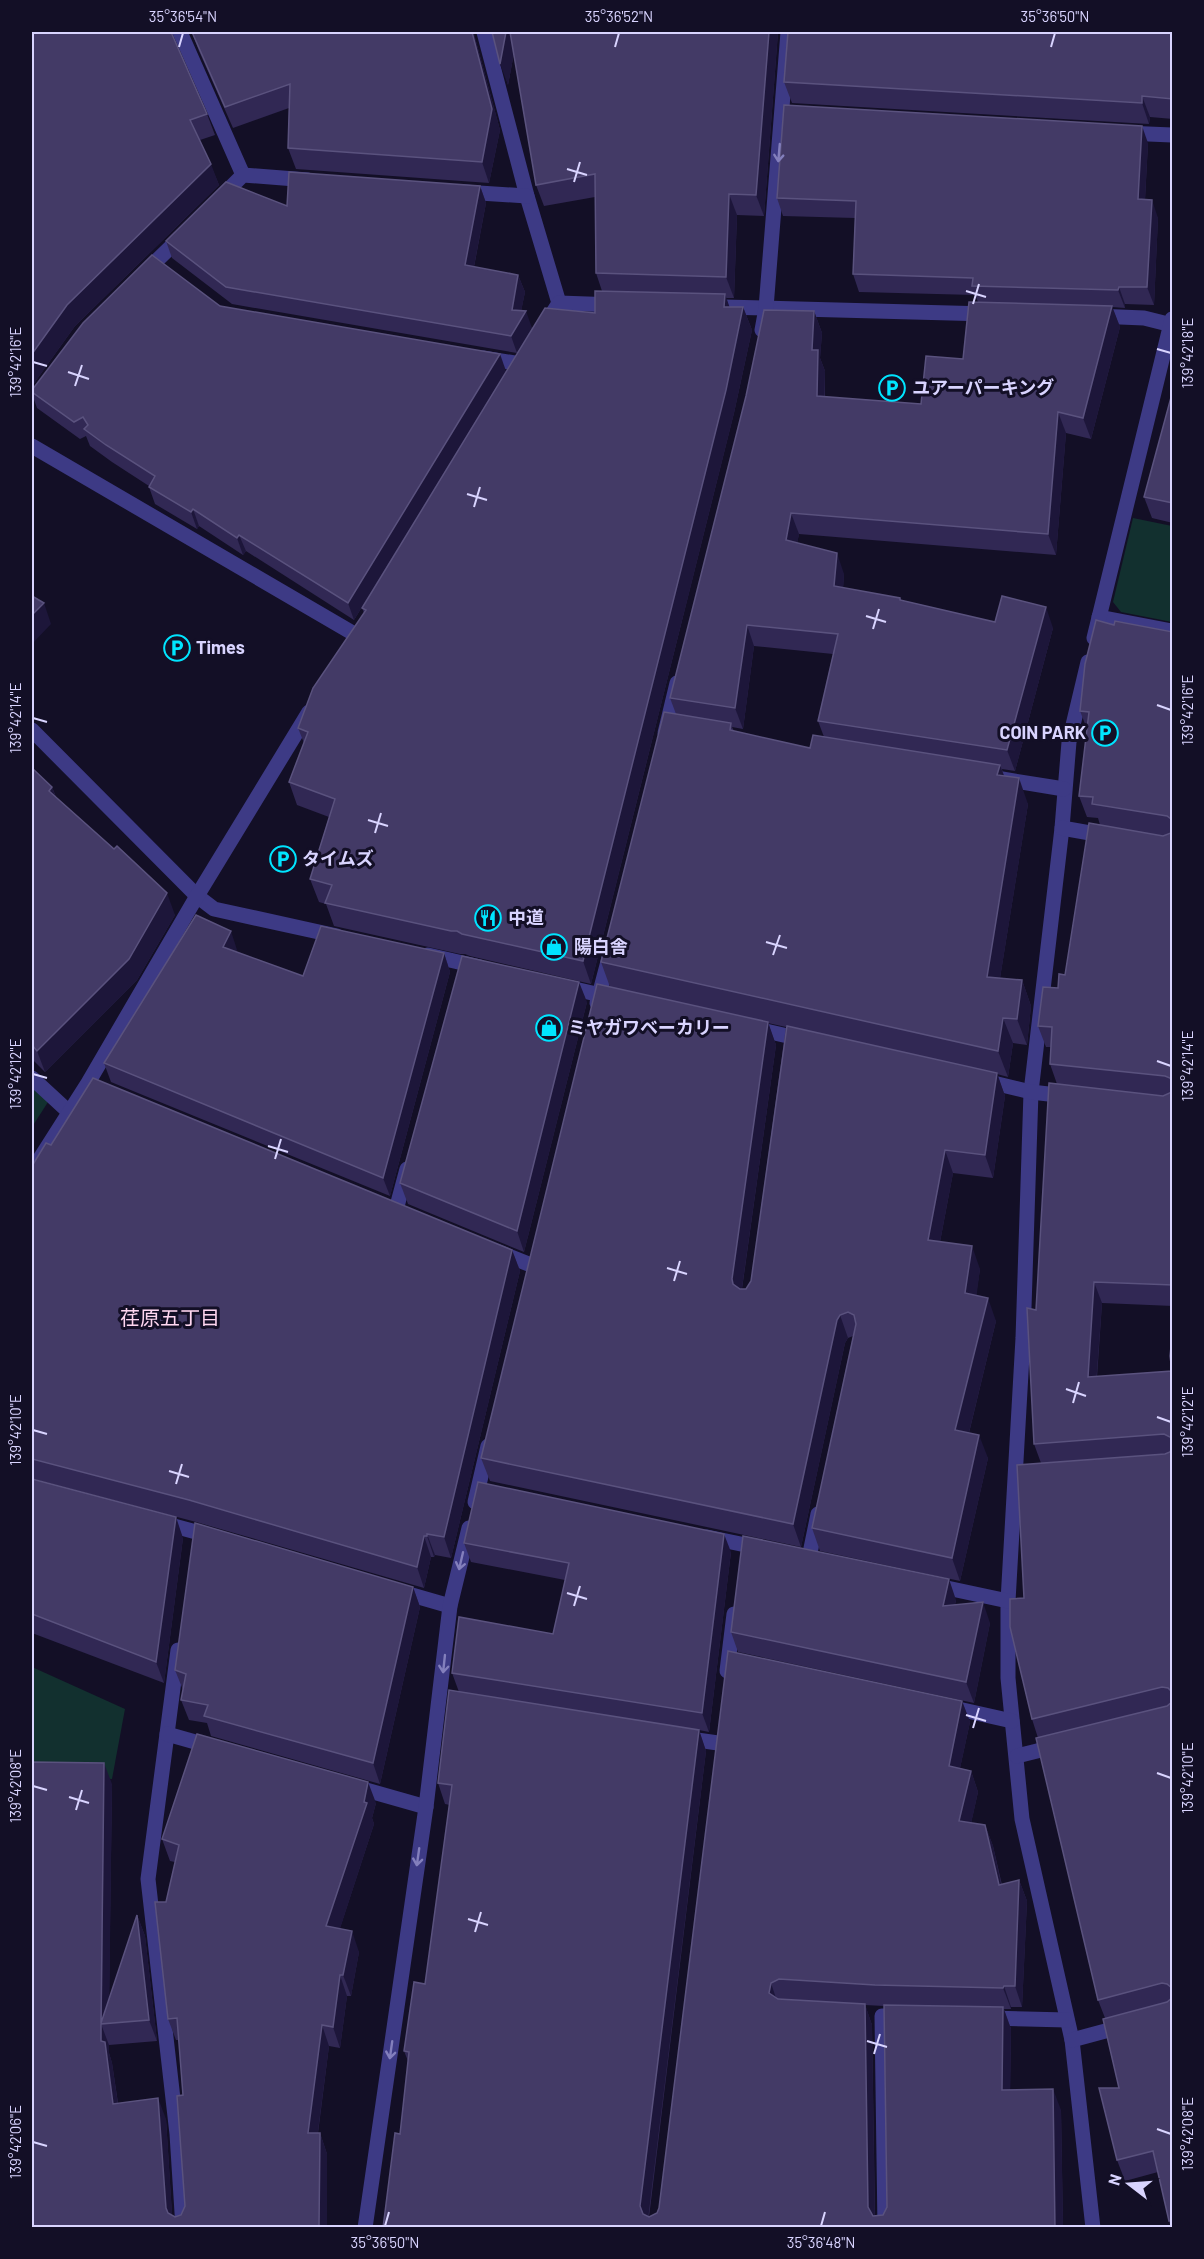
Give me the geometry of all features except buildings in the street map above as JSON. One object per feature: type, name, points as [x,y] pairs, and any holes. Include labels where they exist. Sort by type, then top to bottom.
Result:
[{"type":"street","points":[[180,32],[191,44],[243,175]]},
{"type":"street","points":[[484,32],[527,196],[559,303],[540,334]]},
{"type":"street","points":[[760,340],[766,308],[788,113],[788,32]]},
{"type":"street","points":[[1113,132],[1173,135]]},
{"type":"street","points":[[133,284],[162,263],[201,217],[243,175],[326,181]]},
{"type":"street","points":[[444,190],[527,196]]},
{"type":"street","points":[[559,303],[628,305]]},
{"type":"street","points":[[709,307],[1002,314]]},
{"type":"street","points":[[1085,316],[1144,318],[1172,323],[1069,742],[1062,828],[1031,1092],[1021,1476],[1008,1602],[1008,1678],[1022,1819],[1072,2040],[1093,2228]]},
{"type":"street","points":[[463,354],[521,364]]},
{"type":"street","points":[[32,446],[356,635]]},
{"type":"street","points":[[1099,617],[1173,631]]},
{"type":"street","points":[[661,749],[672,728],[681,669]]},
{"type":"street","points":[[32,1171],[70,1113],[94,1085],[196,896],[319,695]]},
{"type":"street","points":[[32,730],[196,896],[214,909],[350,939]]},
{"type":"street","points":[[982,776],[1064,789]]},
{"type":"street","points":[[1062,828],[1118,838]]},
{"type":"street","points":[[594,1017],[614,939]]},
{"type":"street","points":[[418,953],[462,969],[497,971]]},
{"type":"street","points":[[543,981],[622,999]]},
{"type":"street","points":[[743,1026],[786,1042],[820,1044]]},
{"type":"street","points":[[965,1077],[1031,1092],[1084,1098]]},
{"type":"street","points":[[32,1078],[70,1113]]},
{"type":"street","points":[[396,1210],[411,1154]]},
{"type":"street","points":[[479,1244],[531,1265]]},
{"type":"street","points":[[365,2228],[426,1807],[446,1700],[450,1606],[484,1490],[491,1433]]},
{"type":"street","points":[[809,1558],[821,1502]]},
{"type":"street","points":[[147,1518],[193,1536],[227,1540]]},
{"type":"street","points":[[696,1534],[742,1550],[776,1551]]},
{"type":"street","points":[[920,1582],[1008,1602]]},
{"type":"street","points":[[383,1586],[450,1606]]},
{"type":"street","points":[[725,1684],[734,1661],[735,1602]]},
{"type":"street","points":[[180,1632],[148,1879],[177,2134],[183,2228]]},
{"type":"street","points":[[933,1704],[1012,1721]]},
{"type":"street","points":[[167,1734],[223,1750]]},
{"type":"street","points":[[671,1736],[718,1743]]},
{"type":"street","points":[[1017,1756],[1072,1742]]},
{"type":"street","points":[[336,1782],[426,1807]]},
{"type":"street","points":[[885,2228],[877,2015],[917,2016]]},
{"type":"street","points":[[975,2018],[1067,2020]]},
{"type":"street","points":[[1072,2040],[1139,2023]]},
{"type":"green space","points":[[1133,518],[1172,526],[1172,622],[1121,612],[1113,602]]},
{"type":"green space","points":[[32,1086],[48,1102],[32,1127]]},
{"type":"green space","points":[[32,1667],[125,1709],[112,1779],[55,1775],[32,1767]]},
{"type":"place","name":"ユアーパーキング","points":[[892,388]]},
{"type":"place","name":"Times","points":[[177,648]]},
{"type":"place","name":"COIN PARK","points":[[1105,733]]},
{"type":"place","name":"タイムズ","points":[[283,859]]},
{"type":"place","name":"中道","points":[[488,918]]},
{"type":"place","name":"陽白舎","points":[[554,947]]},
{"type":"place","name":"ミヤガワベーカリー","points":[[549,1028]]},
{"type":"district","name":"荏原五丁目","points":[[170,1318]]}]
